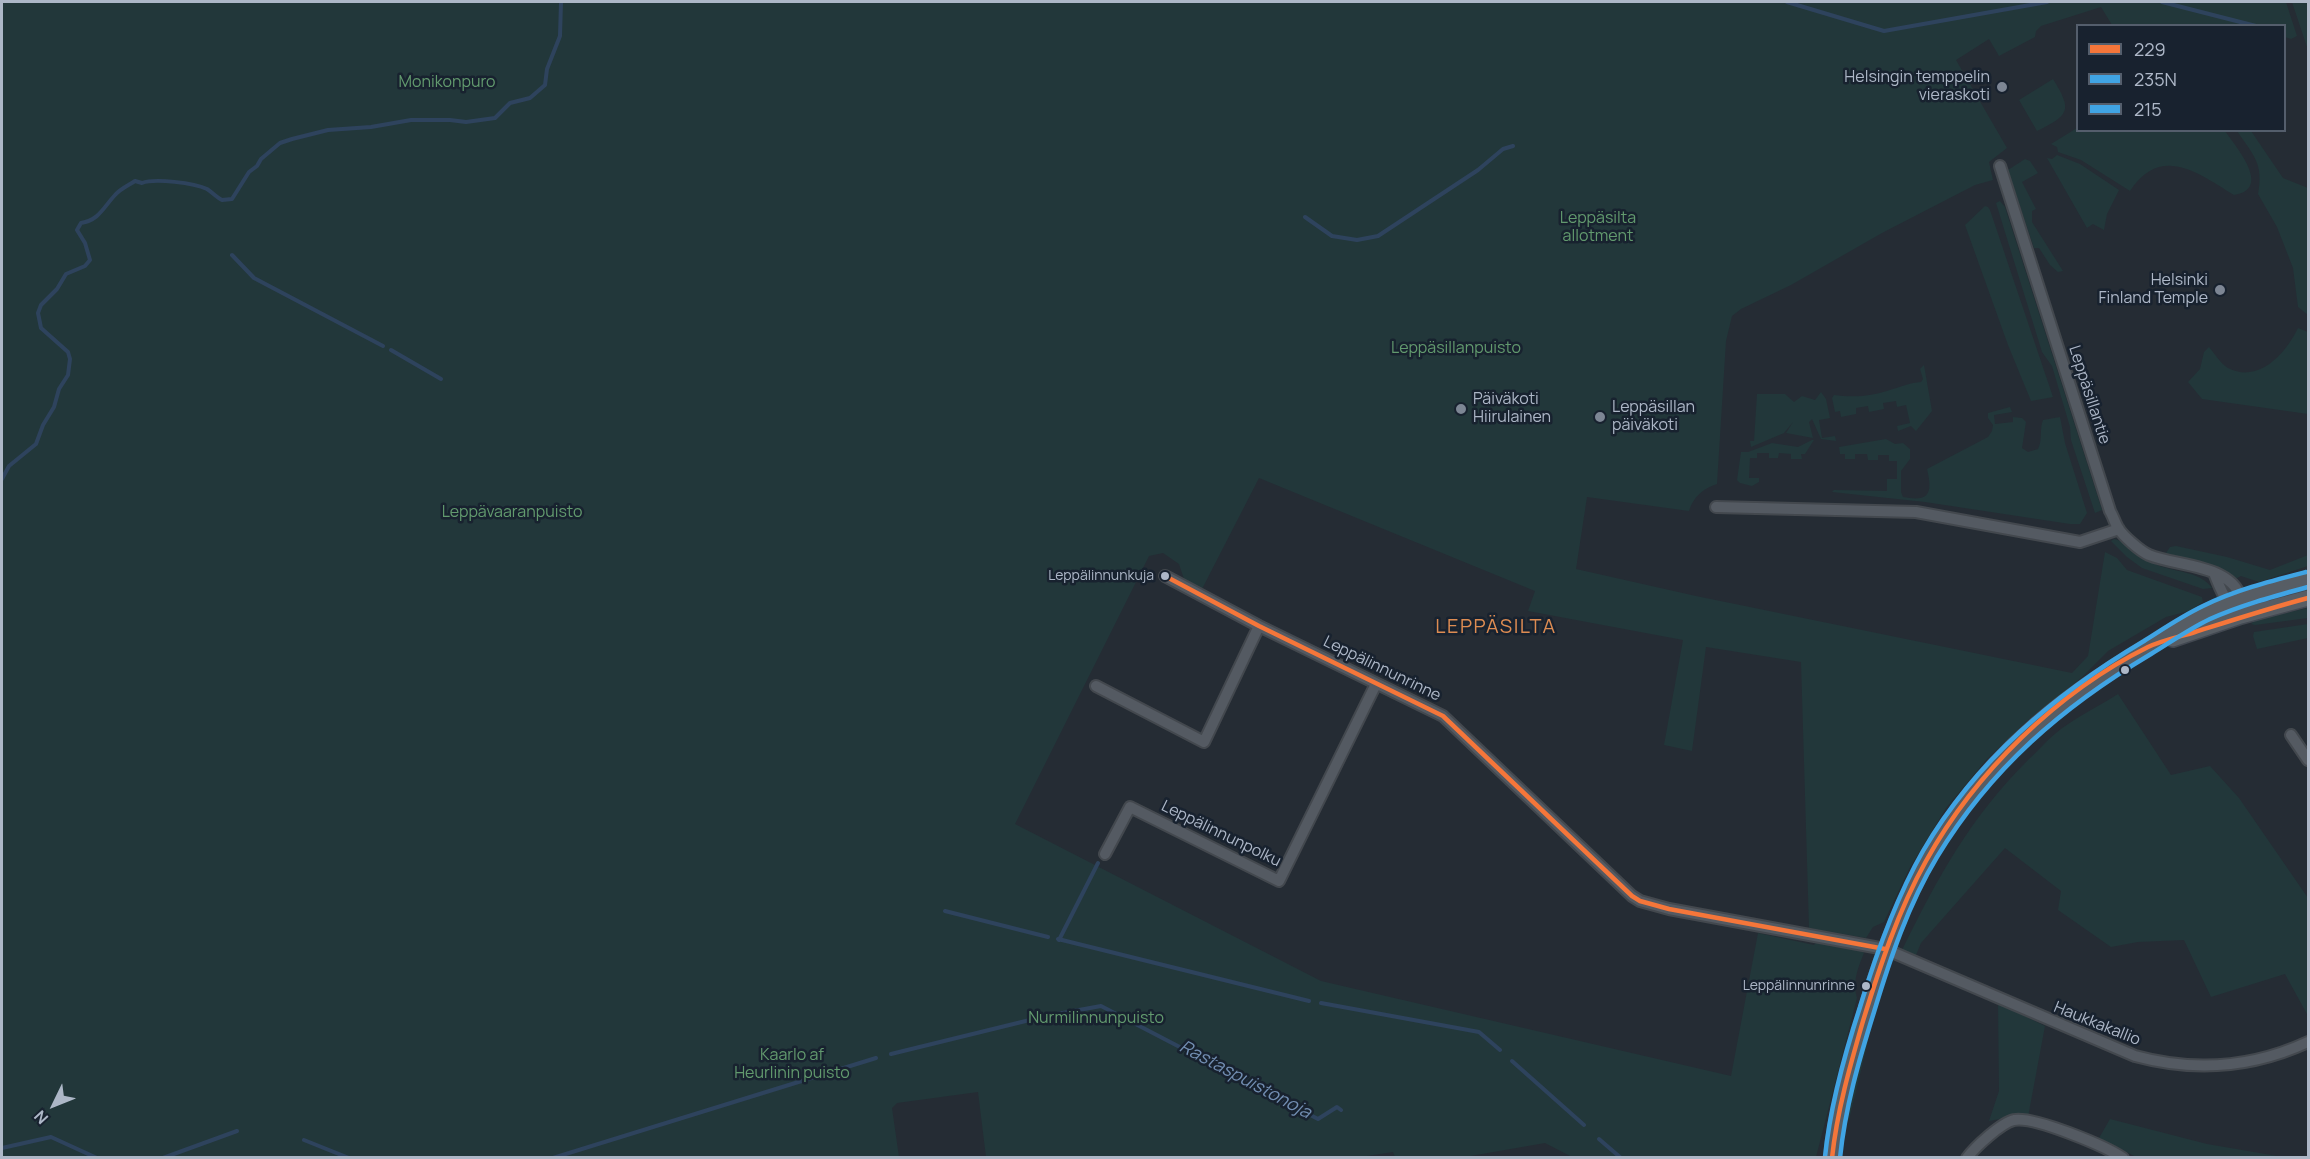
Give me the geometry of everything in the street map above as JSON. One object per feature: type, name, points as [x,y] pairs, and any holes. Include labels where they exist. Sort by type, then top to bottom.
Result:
[{"type":"main road","points":[[1823,1158],[1834,1130],[1872,987],[1885,949],[1911,887],[1932,848],[1951,818],[1975,788],[1995,765],[2050,713],[2097,678],[2150,646],[2237,607],[2308,579]]},
{"type":"main road","points":[[2237,607],[2308,598]]},
{"type":"main road","points":[[1832,1158],[1834,1130]]},
{"type":"street","name":"Leppäsillantie","points":[[2000,166],[2110,511],[2118,529],[2148,554],[2227,578],[2237,607]]},
{"type":"street","points":[[1716,507],[1916,512],[2080,542],[2118,529]]},
{"type":"street","name":"Leppälinnunrinne","points":[[1165,576],[1259,626],[1418,703],[1448,720],[1640,902],[1885,949]]},
{"type":"street","points":[[1096,687],[1204,742],[1259,626]]},
{"type":"street","name":"Leppälinnunpolku","points":[[1105,854],[1131,807],[1279,881],[1376,684]]},
{"type":"street","points":[[2291,735],[2308,760]]},
{"type":"street","name":"Haukkakallio","points":[[1885,949],[2115,1048],[2161,1063],[2198,1067],[2219,1066],[2256,1059],[2308,1042]]},
{"type":"street","points":[[1967,1158],[2005,1124],[2020,1120],[2092,1141],[2123,1158]]},
{"type":"green space","name":"Leppävaaranpuisto","points":[[2,2],[2286,2],[2297,36],[2291,39],[2286,37],[2286,24],[2111,24],[2101,7],[2041,26],[2036,31],[2035,37],[1999,56],[1989,39],[1956,60],[2007,148],[1989,162],[1993,180],[1975,185],[1882,233],[1732,316],[1726,341],[1717,484],[1700,494],[1693,501],[1689,511],[1587,497],[1576,569],[2072,673],[2088,656],[2105,552],[2117,558],[2127,570],[2202,597],[2203,602],[2189,611],[2166,617],[2108,651],[2081,678],[2028,720],[1987,759],[1946,808],[1909,869],[1884,922],[1873,927],[1866,938],[1809,928],[1801,662],[1706,647],[1692,751],[1664,745],[1683,640],[1528,611],[1535,591],[1259,478],[1202,589],[1184,579],[1179,564],[1163,553],[1149,556],[1015,824],[1321,981],[1731,1076],[1758,933],[1814,945],[1817,941],[1862,951],[1864,953],[1855,981],[1857,998],[1816,1157],[1572,1157],[1545,1143],[1459,1158],[1395,1157],[1393,1152],[1354,1158],[986,1157],[978,1092],[897,1103],[892,1108],[899,1157],[2,1158]]},
{"type":"green space","points":[[2292,2],[2308,2],[2308,50]]},
{"type":"green space","points":[[2053,79],[2063,98],[2064,111],[2056,121],[2037,131],[2019,100]]},
{"type":"green space","points":[[2076,129],[2076,132],[2226,132],[2248,167],[2251,185],[2245,191],[2234,195],[2207,178],[2180,167],[2167,166],[2154,169],[2142,177],[2130,191],[2081,160],[2058,152],[2057,147],[2051,144]]},
{"type":"green space","points":[[2238,132],[2252,132],[2283,178],[2308,188],[2308,315],[2298,307],[2293,268],[2277,227],[2258,194],[2260,174],[2252,153]]},
{"type":"green space","points":[[2057,155],[2080,164],[2119,190],[2107,214],[2104,230],[2093,224],[2087,228],[2047,158],[2052,159]]},
{"type":"green space","points":[[2025,159],[2030,161],[2038,173],[2022,182],[2036,209],[2032,211],[2032,222],[2063,271],[2058,272],[2050,265],[2039,248],[2034,248],[2008,170]]},
{"type":"green space","points":[[2000,201],[2005,207],[2102,510],[2095,513],[2071,440],[2070,427],[2052,366],[2042,352],[1996,203]]},
{"type":"green space","points":[[1985,206],[1990,210],[2053,397],[2031,401],[2008,345],[1965,225]]},
{"type":"green space","points":[[2298,328],[2308,332],[2308,414],[2202,399],[2188,382],[2200,369],[2204,352],[2209,347],[2228,368],[2239,372],[2250,372],[2261,369],[2279,356]]},
{"type":"green space","points":[[1924,365],[1932,411],[1916,431],[1911,426],[1898,431],[1897,426],[1910,423],[1906,405],[1897,407],[1896,401],[1883,403],[1884,409],[1869,412],[1868,406],[1856,408],[1856,414],[1841,417],[1840,411],[1835,412],[1832,398],[1834,395],[1871,395],[1921,382],[1923,379],[1920,369]]},
{"type":"green space","points":[[1821,392],[1826,399],[1830,418],[1819,420],[1822,438],[1835,436],[1836,441],[1821,439],[1812,419],[1809,422],[1813,438],[1786,433],[1793,422],[1784,433],[1751,447],[1750,441],[1754,441],[1757,394],[1785,394],[1794,402],[1802,396],[1815,400]]},
{"type":"green space","points":[[2010,407],[2012,412],[1994,415],[1995,424],[2013,422],[2013,417],[2022,418],[2026,422],[2022,448],[2028,452],[2038,449],[2043,420],[2060,417],[2065,443],[2087,513],[2080,524],[1925,502],[1832,492],[1834,490],[1887,491],[1887,479],[1897,479],[1897,461],[1889,461],[1889,455],[1878,455],[1878,460],[1868,460],[1867,454],[1855,454],[1855,459],[1845,459],[1845,454],[1840,454],[1839,447],[1886,439],[1895,444],[1903,443],[1910,449],[1910,459],[1901,471],[1903,497],[1924,497],[1929,490],[1927,469],[1988,437],[1993,425],[1988,418],[1988,413]]},
{"type":"green space","points":[[1814,440],[1805,454],[1801,454],[1802,459],[1791,459],[1791,454],[1779,453],[1778,458],[1769,458],[1769,453],[1757,453],[1757,458],[1750,458],[1749,478],[1759,478],[1759,482],[1752,486],[1737,480],[1741,452],[1748,452],[1772,443],[1798,447]]},
{"type":"green space","points":[[2114,539],[2155,564],[2201,578],[2212,588],[2203,589],[2142,568],[2111,541]]},
{"type":"green space","points":[[2176,546],[2227,557],[2270,570],[2308,555],[2308,566],[2259,582],[2241,576],[2235,579],[2219,568],[2166,553],[2170,547]]},
{"type":"green space","points":[[2308,608],[2308,618],[2251,624],[2256,619]]},
{"type":"green space","points":[[2308,624],[2308,638],[2257,649],[2254,632]]},
{"type":"green space","points":[[2118,694],[2171,775],[2210,766],[2239,798],[2308,898],[2308,1016],[2285,974],[2211,997],[2184,940],[2138,942],[2111,947],[2058,910],[2061,891],[2005,848],[1921,943],[1916,955],[1902,950],[1943,872],[1989,803],[2056,733],[2078,717]]},
{"type":"green space","points":[[1889,966],[1849,1120],[1846,1119],[1867,1028]]},
{"type":"green space","points":[[1998,1003],[2045,1026],[2028,1117],[2021,1115],[1989,1121],[1999,1091]]},
{"type":"green space","points":[[2110,1119],[2207,1144],[2283,1157],[2136,1157],[2099,1138]]},
{"type":"waterway","name":"Monikonpuro","points":[[2,479],[9,466],[36,444],[43,425],[54,407],[59,389],[68,375],[70,359],[68,352],[41,328],[38,313],[41,305],[57,289],[66,274],[85,266],[90,260],[85,243],[77,230],[81,223],[97,216],[117,193],[135,181],[184,183],[207,189],[222,200],[232,199],[249,172],[257,166],[261,159],[280,143],[292,139],[328,130],[371,127],[411,120],[466,122],[495,118],[510,103],[530,98],[545,85],[547,69],[560,36],[561,2]]},
{"type":"waterway","points":[[1787,2],[1884,31],[2047,2]]},
{"type":"waterway","points":[[2162,2],[2248,24]]},
{"type":"waterway","points":[[1305,217],[1332,236],[1357,240],[1378,236],[1478,170],[1503,149],[1513,146]]},
{"type":"waterway","points":[[232,255],[254,278],[383,346]]},
{"type":"waterway","points":[[391,350],[441,379]]},
{"type":"waterway","points":[[1059,940],[1098,863]]},
{"type":"waterway","points":[[945,911],[1048,937]]},
{"type":"waterway","points":[[1058,939],[1309,1001]]},
{"type":"waterway","points":[[1321,1003],[1479,1032],[1500,1050]]},
{"type":"waterway","name":"Rastaspuistonoja","points":[[1046,1016],[1101,1006],[1318,1119],[1337,1107],[1341,1110]]},
{"type":"waterway","name":"Rastaspuistonoja","points":[[891,1054],[1042,1017]]},
{"type":"waterway","name":"Rastaspuistonoja","points":[[553,1158],[876,1058]]},
{"type":"waterway","points":[[1512,1061],[1584,1125]]},
{"type":"waterway","name":"Rastaspuistonoja","points":[[163,1158],[237,1131]]},
{"type":"waterway","name":"Rastaspuistonoja","points":[[2,1148],[51,1137],[97,1158]]},
{"type":"waterway","points":[[1599,1139],[1621,1158]]},
{"type":"waterway","name":"Rastaspuistonoja","points":[[304,1140],[349,1158]]},
{"type":"transit line","name":"215","points":[[1825,1157],[1830,1119],[1843,1063],[1887,928],[1923,851],[1967,787],[2020,732],[2079,683],[2180,618],[2228,595],[2306,572]]},
{"type":"transit line","name":"229","points":[[1165,576],[1259,626],[1443,716],[1632,896],[1640,901],[1669,909],[1885,949]]},
{"type":"transit line","name":"235N","points":[[1840,1158],[1845,1121],[1858,1066],[1893,952],[1917,894],[1937,857],[1981,795],[2005,768],[2058,718],[2118,674],[2210,619],[2246,605],[2308,587]]},
{"type":"transit line","name":"229","points":[[1832,1158],[1853,1055],[1898,919],[1926,861],[1946,828],[1994,766],[2051,711],[2082,687],[2148,647],[2308,598]]},
{"type":"place","name":"Helsingin temppelin vieraskoti","points":[[2002,87]]},
{"type":"place","name":"Helsinki Finland Temple","points":[[2220,290]]},
{"type":"place","name":"Päiväkoti Hiirulainen","points":[[1461,409]]},
{"type":"place","name":"Leppäsillan päiväkoti","points":[[1600,417]]},
{"type":"place","name":"Leppälinnunkuja","points":[[1165,576]]},
{"type":"place","name":"Leppälinnunrinne","points":[[1866,986]]},
{"type":"district","name":"LEPPÄSILTA","points":[[1496,627]]},
{"type":"park label","name":"Leppäsilta allotment","points":[[1598,228]]},
{"type":"park label","name":"Leppäsillanpuisto","points":[[1456,349]]},
{"type":"park label","name":"Nurmilinnunpuisto","points":[[1096,1019]]},
{"type":"park label","name":"Kaarlo af Heurlinin puisto","points":[[792,1065]]}]
